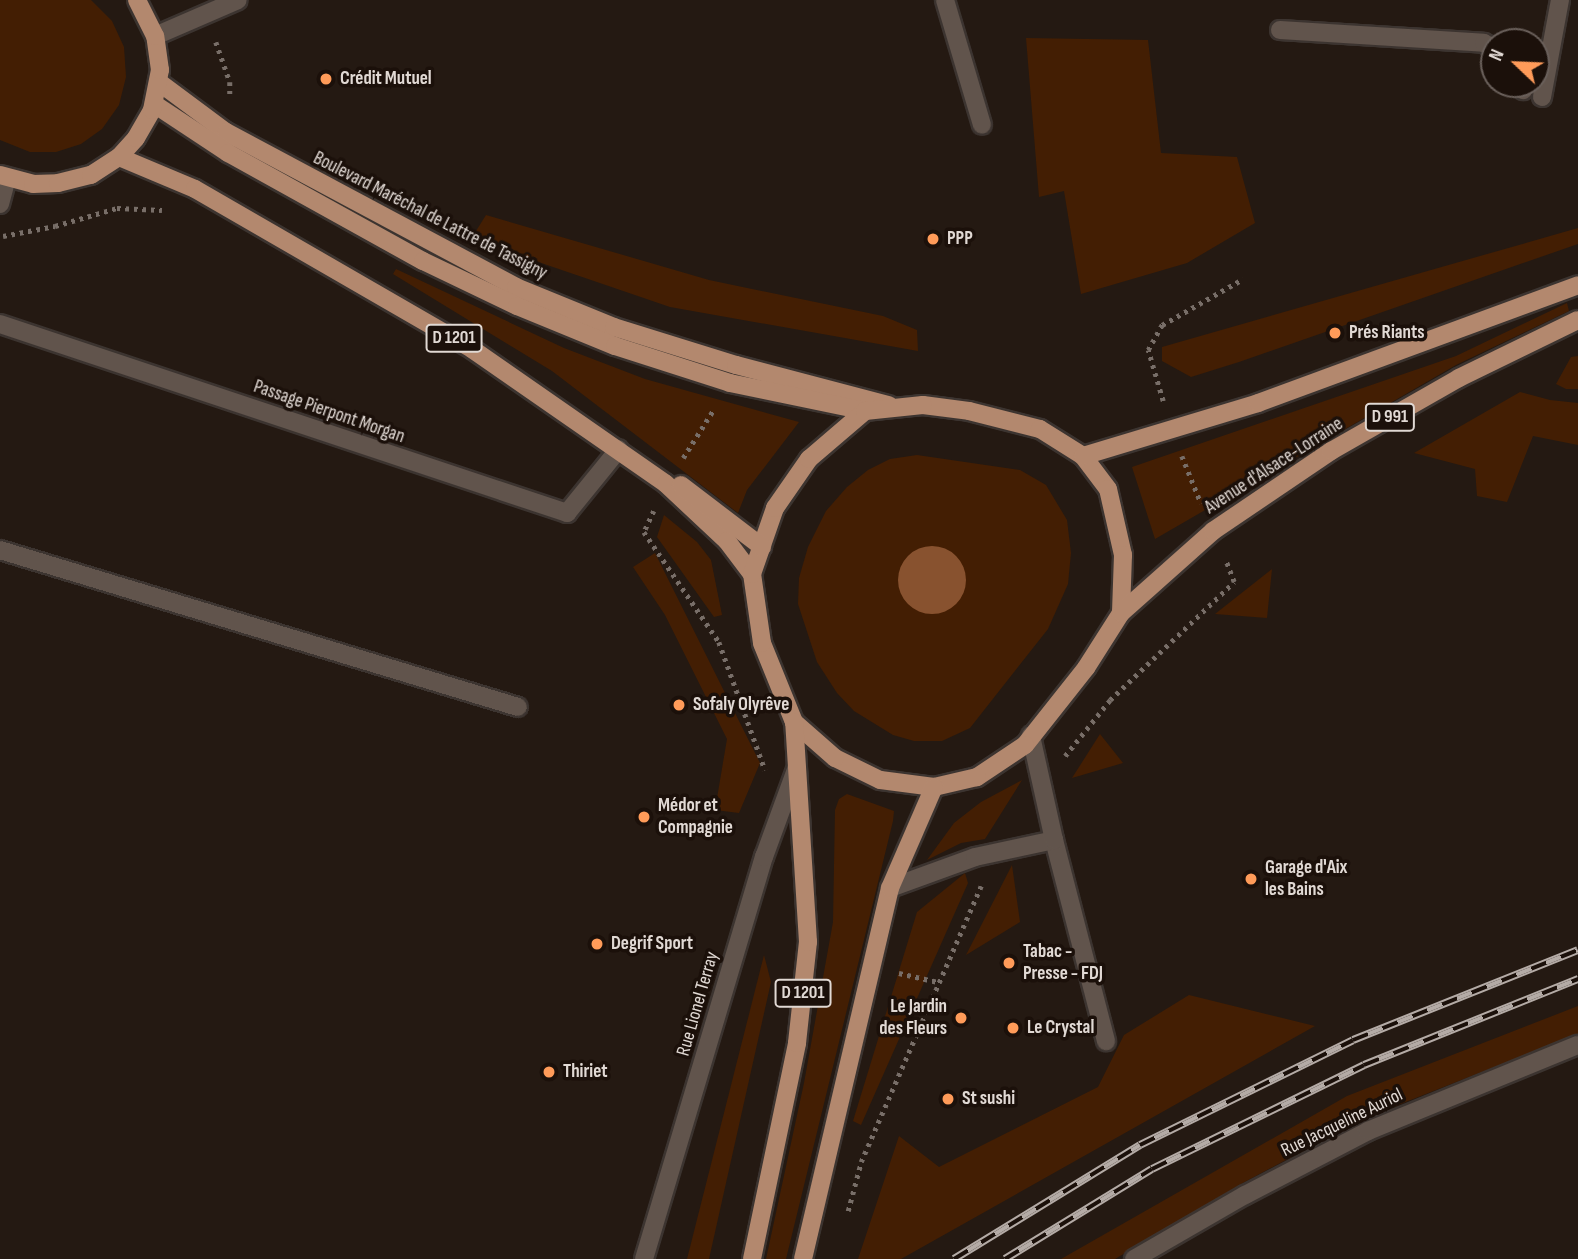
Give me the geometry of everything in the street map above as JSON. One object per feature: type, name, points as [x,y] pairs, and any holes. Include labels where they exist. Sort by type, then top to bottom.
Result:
[{"type":"main road","points":[[3,176],[33,184],[58,183],[91,175],[119,157],[136,138],[154,104],[160,83],[155,36],[137,0]]},
{"type":"main road","name":"Boulevard Maréchal de Lattre de Tassigny","points":[[160,83],[226,132],[516,287],[614,327],[736,365],[900,407]]},
{"type":"main road","name":"Boulevard Maréchal de Lattre de Tassigny","points":[[154,104],[219,148],[423,261],[517,306],[615,346],[730,383],[865,411],[900,407]]},
{"type":"main road","name":"D 1201","points":[[119,157],[195,190],[472,349],[668,481],[727,541],[752,573]]},
{"type":"main road","points":[[1083,456],[1172,431],[1301,388],[1578,285]]},
{"type":"main road","name":"Avenue d'Alsace-Lorraine","points":[[1121,612],[1213,531],[1331,451],[1459,378],[1578,320]]},
{"type":"main road","points":[[539,394],[625,444],[668,481],[762,547]]},
{"type":"main road","points":[[865,411],[809,459],[775,508],[752,573],[762,643],[794,722],[835,758],[880,780],[934,787],[977,777],[1025,744],[1086,668],[1121,612],[1123,555],[1108,489],[1083,456],[1040,429],[969,411],[923,405],[900,407]]},
{"type":"main road","name":"D 1201","points":[[752,1259],[797,1043],[808,942],[794,722]]},
{"type":"main road","points":[[803,1259],[890,888],[918,818],[934,787]]},
{"type":"street","points":[[137,0],[145,0]]},
{"type":"street","points":[[155,36],[238,0]]},
{"type":"street","points":[[945,0],[982,125]]},
{"type":"street","points":[[1550,54],[1560,0]]},
{"type":"street","points":[[1280,30],[1480,44]]},
{"type":"street","points":[[0,205],[3,176]]},
{"type":"street","name":"Passage Pierpont Morgan","points":[[0,324],[567,513],[618,449]]},
{"type":"street","points":[[0,550],[518,707]]},
{"type":"street","points":[[1031,736],[1054,839],[1106,1041]]},
{"type":"street","name":"Rue Lionel Terray","points":[[644,1259],[742,930],[798,764]]},
{"type":"street","points":[[890,888],[975,857],[1054,839]]},
{"type":"street","name":"Rue Jacqueline Auriol","points":[[1134,1259],[1245,1195],[1368,1131],[1578,1045]]},
{"type":"path","points":[[1213,531],[1172,431],[1148,350],[1162,325],[1243,279]]},
{"type":"path","points":[[730,383],[668,481],[644,532],[719,642],[780,812]]},
{"type":"path","points":[[870,967],[938,982]]},
{"type":"shaded area","points":[[0,0],[91,0],[112,21],[124,47],[126,77],[119,105],[102,129],[81,144],[56,152],[30,152],[0,140]]},
{"type":"shaded area","points":[[1026,38],[1148,40],[1161,153],[1237,157],[1255,223],[1187,263],[1081,294],[1064,191],[1039,197]]},
{"type":"shaded area","points":[[486,215],[709,280],[883,316],[917,330],[918,351],[670,307],[471,239]]},
{"type":"shaded area","points":[[1578,228],[1578,244],[1239,362],[1191,377],[1162,361],[1162,347]]},
{"type":"shaded area","points":[[396,269],[564,348],[645,379],[799,422],[747,490],[738,513],[552,371],[393,274]]},
{"type":"shaded area","points":[[1567,303],[1569,311],[1456,365],[1155,539],[1132,467],[1456,356]]},
{"type":"shaded area","points":[[1578,356],[1578,389],[1566,389],[1556,384],[1571,357]]},
{"type":"shaded area","points":[[1520,392],[1550,400],[1578,403],[1578,445],[1533,436],[1507,502],[1477,496],[1475,469],[1414,453]]},
{"type":"shaded area","points":[[917,455],[1020,470],[1046,485],[1067,520],[1071,553],[1068,584],[1048,629],[970,728],[942,741],[914,741],[893,735],[854,711],[837,693],[817,662],[798,604],[799,578],[808,547],[826,511],[847,487],[868,470],[890,459]]},
{"type":"shaded area","points":[[664,515],[697,542],[711,560],[722,615],[714,617],[657,537]]},
{"type":"shaded area","points":[[932,546],[945,549],[956,556],[963,567],[966,580],[963,593],[956,604],[945,611],[932,614],[919,611],[908,604],[901,593],[898,580],[901,567],[908,556],[919,549]]},
{"type":"shaded area","points":[[655,553],[760,763],[739,813],[715,810],[727,739],[665,615],[633,567]]},
{"type":"shaded area","points":[[1272,569],[1267,618],[1215,614]]},
{"type":"shaded area","points":[[1100,734],[1123,763],[1072,778]]},
{"type":"shaded area","points":[[1022,780],[985,839],[961,843],[927,860],[954,823],[981,802]]},
{"type":"shaded area","points":[[847,794],[894,811],[893,821],[786,1259],[766,1259],[804,1083],[833,922],[835,810],[839,799]]},
{"type":"shaded area","points":[[1012,865],[1020,922],[966,955]]},
{"type":"shaded area","points":[[965,873],[968,883],[861,1125],[853,1121],[917,912]]},
{"type":"shaded area","points":[[764,955],[771,982],[709,1259],[687,1259]]},
{"type":"shaded area","points":[[1189,995],[1315,1026],[901,1259],[858,1259],[899,1136],[939,1167],[1098,1087],[1124,1035]]},
{"type":"shaded area","points":[[1578,1006],[1578,1034],[1360,1120],[1241,1184],[1115,1259],[1061,1259],[1347,1096]]},
{"type":"railway","points":[[954,1259],[1140,1145],[1353,1040],[1578,950]]},
{"type":"railway","points":[[1005,1259],[1152,1169],[1364,1065],[1578,979]]},
{"type":"place","name":"Crédit Mutuel","points":[[326,79]]},
{"type":"place","name":"PPP","points":[[933,239]]},
{"type":"place","name":"Prés Riants","points":[[1335,333]]},
{"type":"place","name":"Sofaly Olyrêve","points":[[679,705]]},
{"type":"place","name":"Médor et Compagnie","points":[[644,817]]},
{"type":"place","name":"Garage d'Aix les Bains","points":[[1251,879]]},
{"type":"place","name":"Degrif Sport","points":[[597,944]]},
{"type":"place","name":"Tabac - Presse - FDJ","points":[[1009,963]]},
{"type":"place","name":"Le Jardin des Fleurs","points":[[961,1018]]},
{"type":"place","name":"Le Crystal","points":[[1013,1028]]},
{"type":"place","name":"Thiriet","points":[[549,1072]]},
{"type":"place","name":"St sushi","points":[[948,1099]]}]
